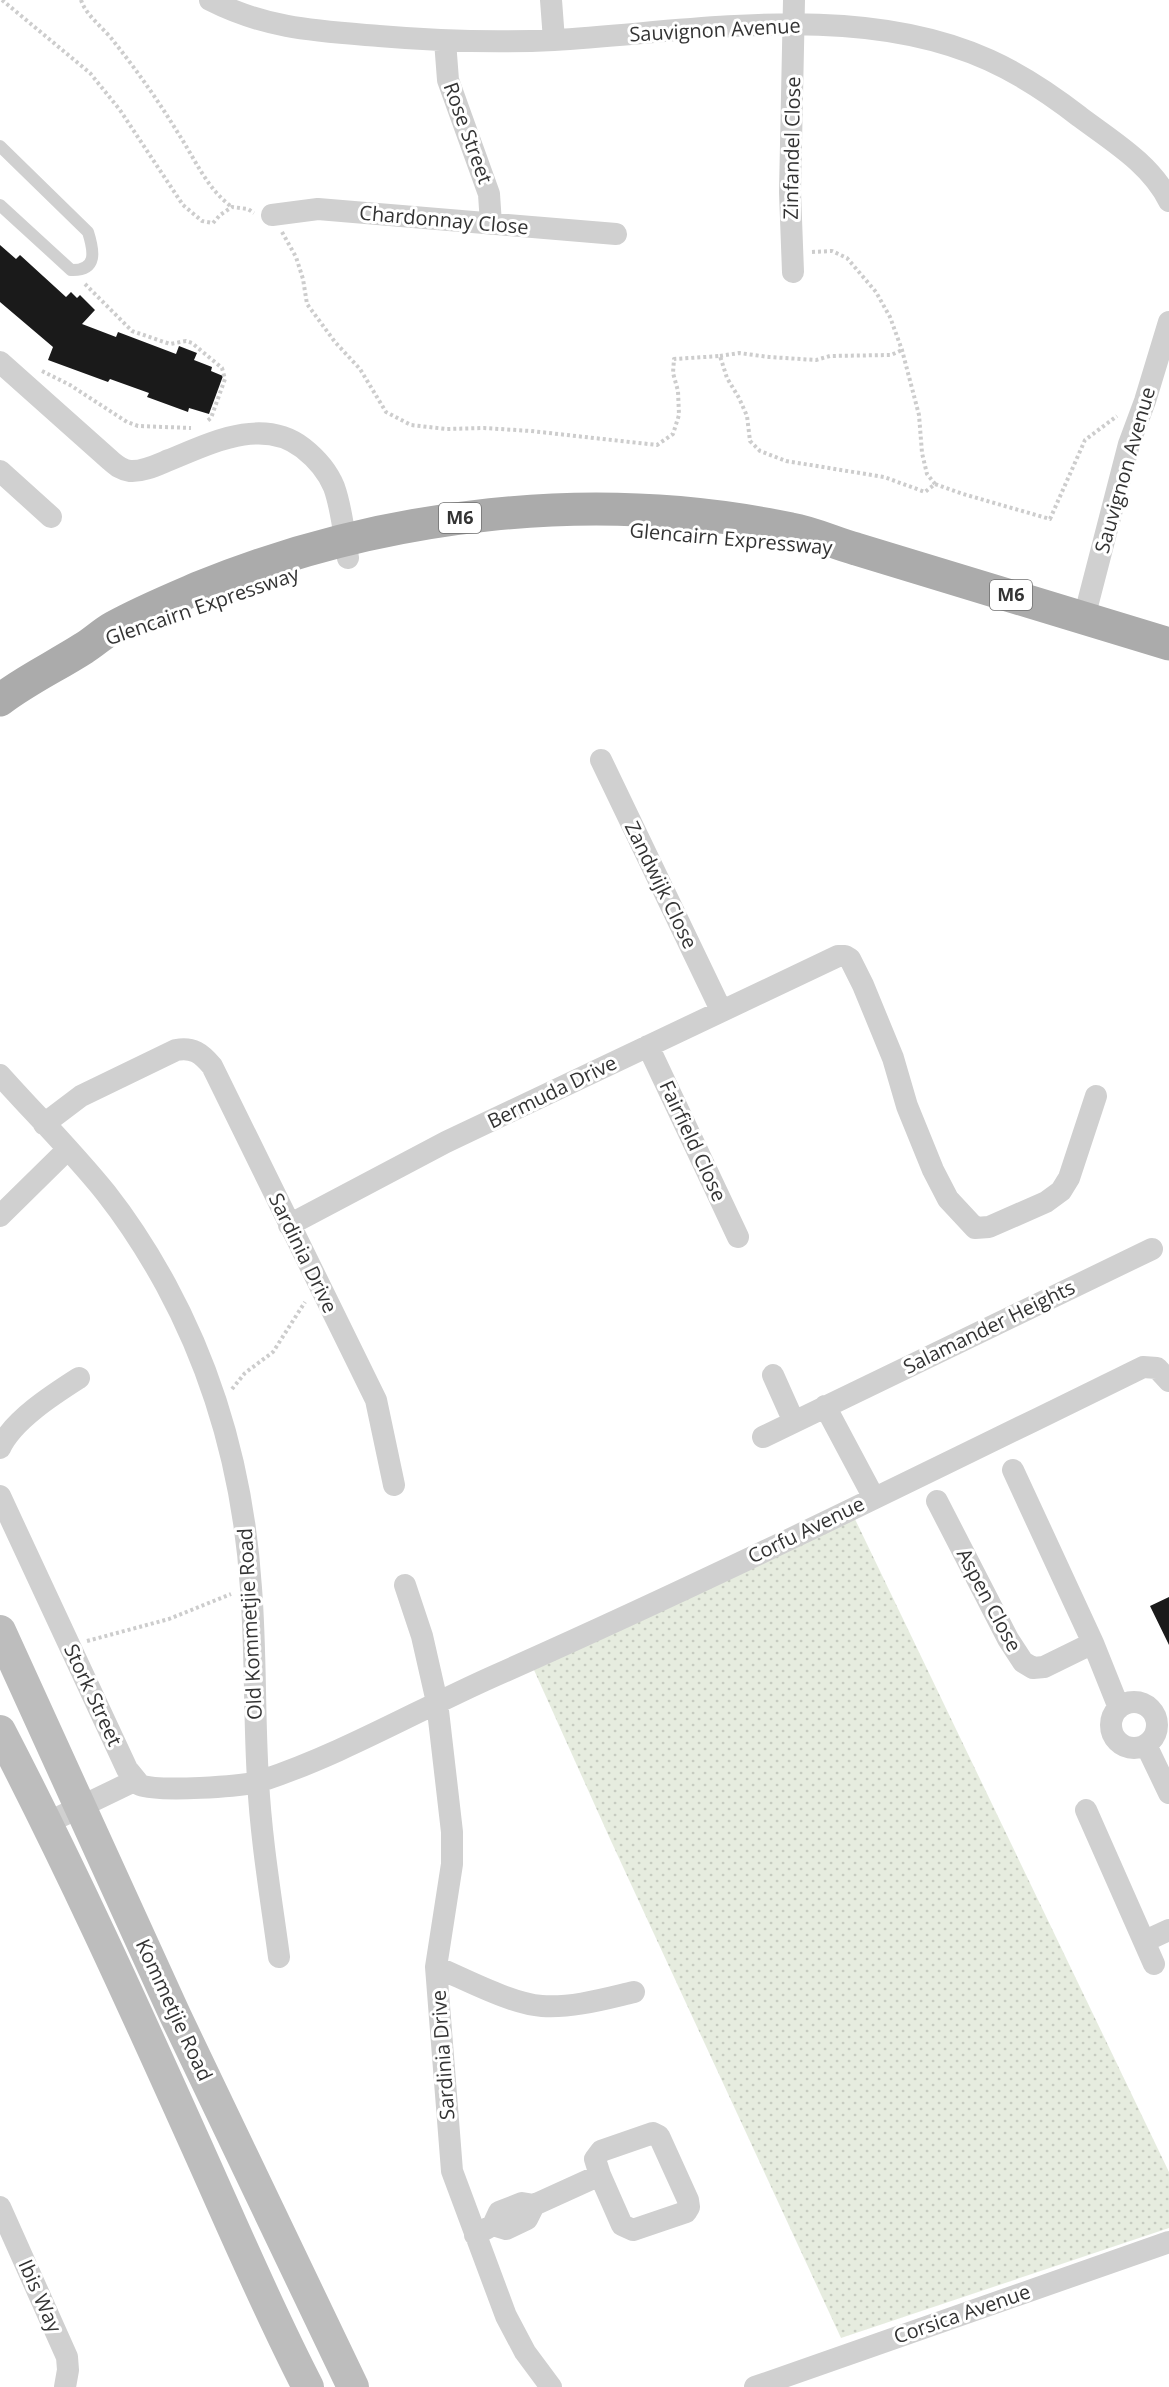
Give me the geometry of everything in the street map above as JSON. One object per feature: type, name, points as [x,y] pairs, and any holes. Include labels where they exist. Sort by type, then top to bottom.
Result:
[{"type":"main road","name":"Glencairn Expressway","points":[[0,700],[87,647],[347,549],[423,523],[544,511],[641,511],[725,518],[793,529],[1169,644]]},
{"type":"main road","name":"Glencairn Expressway","points":[[347,549],[586,530],[674,531],[853,549]]},
{"type":"main road","name":"Kommetjie Road","points":[[0,1631],[175,2015],[353,2387]]},
{"type":"main road","name":"Kommetjie Road","points":[[0,1731],[121,1978],[271,2311],[308,2387]]},
{"type":"street","name":"Sauvignon Avenue","points":[[210,0],[263,22],[296,29],[446,41],[495,43],[794,24],[863,27],[900,33],[943,43],[989,60],[1041,89],[1132,157],[1150,174],[1169,201]]},
{"type":"street","points":[[551,0],[554,40]]},
{"type":"street","name":"Zinfandel Close","points":[[792,262],[794,0]]},
{"type":"street","name":"Rose Street","points":[[446,41],[448,80],[485,179],[489,194],[491,224]]},
{"type":"street","name":"Chardonnay Close","points":[[272,215],[318,209],[616,234]]},
{"type":"street","name":"Sauvignon Avenue","points":[[1083,618],[1129,444],[1145,401],[1169,322]]},
{"type":"street","points":[[0,362],[110,460],[128,471],[154,467],[218,440],[239,435],[271,435],[290,440],[311,454],[328,475],[337,495],[347,549]]},
{"type":"street","points":[[0,471],[51,517]]},
{"type":"street","name":"Zandwijk Close","points":[[601,760],[721,1010]]},
{"type":"street","name":"Bermuda Drive","points":[[289,1225],[446,1142],[838,956],[850,959],[864,985],[884,1035],[907,1106],[933,1170],[948,1199],[975,1228],[989,1227],[1046,1202],[1061,1191],[1069,1178],[1096,1096]]},
{"type":"street","name":"Fairfield Close","points":[[648,1046],[738,1237]]},
{"type":"street","name":"Sardinia Drive","points":[[44,1124],[81,1096],[176,1050],[190,1048],[199,1052],[212,1066],[376,1400],[394,1485]]},
{"type":"street","name":"Old Kommetjie Road","points":[[0,1075],[106,1193],[166,1285],[183,1320],[219,1410],[240,1495],[251,1586],[258,1782],[265,1858],[279,1957]]},
{"type":"street","points":[[0,1216],[68,1150]]},
{"type":"street","name":"Salamander Heights","points":[[763,1437],[1152,1249]]},
{"type":"street","name":"Corfu Avenue","points":[[258,1782],[332,1752],[544,1654],[874,1498],[1143,1367],[1157,1368],[1169,1381]]},
{"type":"street","points":[[773,1375],[794,1422]]},
{"type":"street","points":[[0,1448],[13,1430],[34,1410],[79,1378]]},
{"type":"street","points":[[825,1406],[874,1498]]},
{"type":"street","points":[[1012,1470],[1093,1643],[1119,1708]]},
{"type":"street","name":"Stork Street","points":[[0,1496],[127,1769],[136,1780]]},
{"type":"street","name":"Aspen Close","points":[[937,1501],[1008,1639],[1023,1662],[1033,1668],[1044,1667],[1093,1643]]},
{"type":"street","name":"Sardinia Drive","points":[[405,1585],[422,1635],[437,1702],[453,1852],[436,1967],[451,2163],[484,2230],[506,2316],[525,2352],[551,2387]]},
{"type":"street","points":[[1157,1734],[1128,1747],[1114,1736],[1113,1718],[1119,1708],[1127,1703],[1137,1702],[1153,1711],[1157,1720],[1157,1734],[1169,1793]]},
{"type":"street","points":[[47,1823],[136,1780],[147,1788],[178,1789],[258,1782]]},
{"type":"street","points":[[1086,1810],[1154,1964]]},
{"type":"street","points":[[1145,1941],[1169,1930]]},
{"type":"street","points":[[436,1967],[516,2000],[540,2006],[586,2003],[634,1992]]},
{"type":"street","points":[[653,2133],[659,2136],[688,2200],[689,2207],[686,2212],[633,2230],[627,2229],[622,2225],[600,2175],[595,2159],[601,2151],[653,2133]]},
{"type":"street","points":[[484,2230],[499,2212],[522,2203],[534,2205],[600,2175]]},
{"type":"street","name":"Ibis Way","points":[[0,2207],[67,2357],[68,2370],[65,2387]]},
{"type":"street","name":"Corsica Avenue","points":[[755,2387],[1169,2242]]},
{"type":"lane","points":[[0,146],[87,232],[94,249],[90,265],[82,270],[71,270],[0,205]]},
{"type":"path","points":[[2,0],[90,72],[120,110],[183,205],[202,221],[213,224],[220,215],[232,207]]},
{"type":"path","points":[[81,0],[83,7],[104,28],[126,57],[218,197],[232,207],[248,209],[259,215],[272,215],[296,257],[303,279],[307,304],[335,342],[360,369],[386,412],[411,425],[446,429],[484,428],[531,431],[657,445],[673,434],[679,415],[678,391],[673,373],[674,359],[739,353],[816,360],[830,356],[891,355],[902,350]]},
{"type":"path","points":[[792,262],[832,251],[847,258],[876,292],[890,317],[902,350],[919,415],[922,453],[927,474],[935,484],[1050,519],[1085,440],[1116,417],[1119,408]]},
{"type":"path","points":[[71,270],[132,332],[170,344],[186,341],[222,368],[225,379],[211,418],[203,424]]},
{"type":"path","points":[[720,356],[727,378],[747,416],[750,441],[760,452],[786,461],[884,477],[925,492],[935,484]]},
{"type":"path","points":[[35,368],[70,385],[127,422],[138,426],[159,425],[188,429],[197,426]]},
{"type":"path","points":[[219,1410],[236,1382],[279,1344],[318,1282]]},
{"type":"path","points":[[70,1645],[169,1618],[251,1586]]},
{"type":"shaded area","points":[[853,1515],[1169,2172],[1169,2228],[841,2338],[534,1670]]},
{"type":"building","points":[[0,245],[16,259],[20,255],[66,297],[71,292],[77,298],[80,295],[95,310],[82,324],[116,337],[118,332],[176,354],[179,346],[197,353],[194,360],[212,367],[211,371],[223,376],[209,414],[189,408],[188,412],[147,397],[149,393],[110,379],[108,382],[48,360],[53,347],[0,302]]},
{"type":"building","points":[[1169,1597],[1169,1645],[1150,1606]]}]
